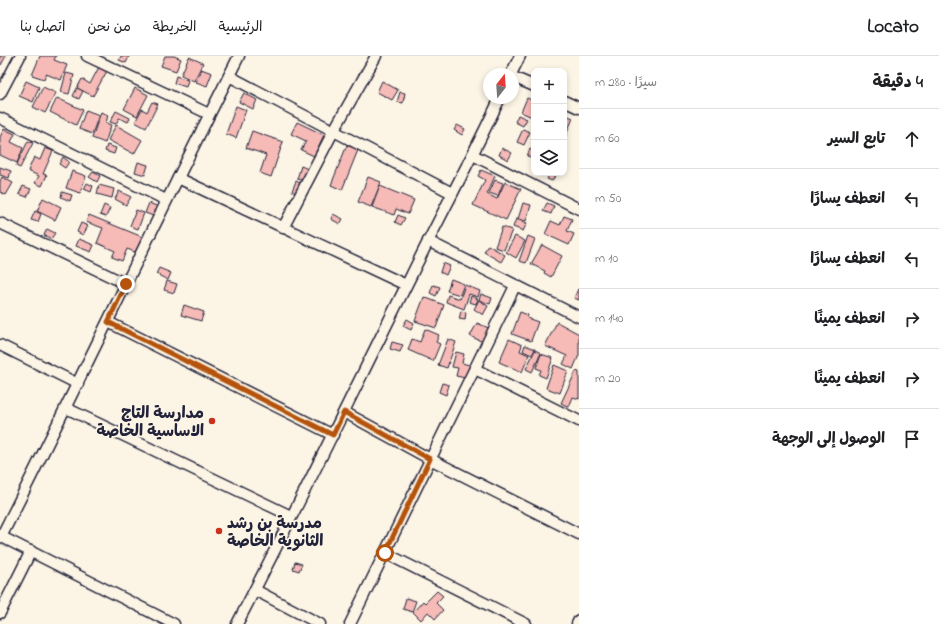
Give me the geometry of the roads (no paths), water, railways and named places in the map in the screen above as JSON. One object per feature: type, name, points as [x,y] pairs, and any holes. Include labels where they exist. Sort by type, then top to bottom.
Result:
[{"type":"street","points":[[0,94],[20,56]]},
{"type":"street","points":[[87,56],[209,114]]},
{"type":"street","points":[[174,624],[1,536],[78,384],[166,200],[239,56]]},
{"type":"street","points":[[283,228],[333,132],[376,56]]},
{"type":"street","points":[[514,68],[520,56]]},
{"type":"street","points":[[229,76],[333,132],[452,193]]},
{"type":"street","points":[[519,80],[531,85]]},
{"type":"street","points":[[567,102],[579,108]]},
{"type":"street","points":[[237,624],[333,435],[497,104]]},
{"type":"street","points":[[0,118],[166,200]]},
{"type":"street","points":[[473,155],[579,209]]},
{"type":"street","points":[[178,178],[406,286]]},
{"type":"street","points":[[0,223],[126,284]]},
{"type":"street","points":[[428,241],[579,317]]},
{"type":"street","points":[[350,624],[515,286]]},
{"type":"street","points":[[108,322],[333,435]]},
{"type":"street","points":[[0,346],[78,384]]},
{"type":"street","points":[[475,369],[579,421]]},
{"type":"street","points":[[66,408],[291,516]]},
{"type":"street","points":[[344,412],[430,459],[579,534]]},
{"type":"street","points":[[0,613],[31,551]]},
{"type":"street","points":[[385,553],[526,624]]},
{"type":"street","points":[[255,590],[320,624]]},
{"type":"street","points":[[577,624],[579,620]]},
{"type":"place","name":"مدارسة التاج الاساسية الخاصة","points":[[212,421]]},
{"type":"place","name":"مدرسة بن رشد الثانوية الخاصة","points":[[219,531]]}]
